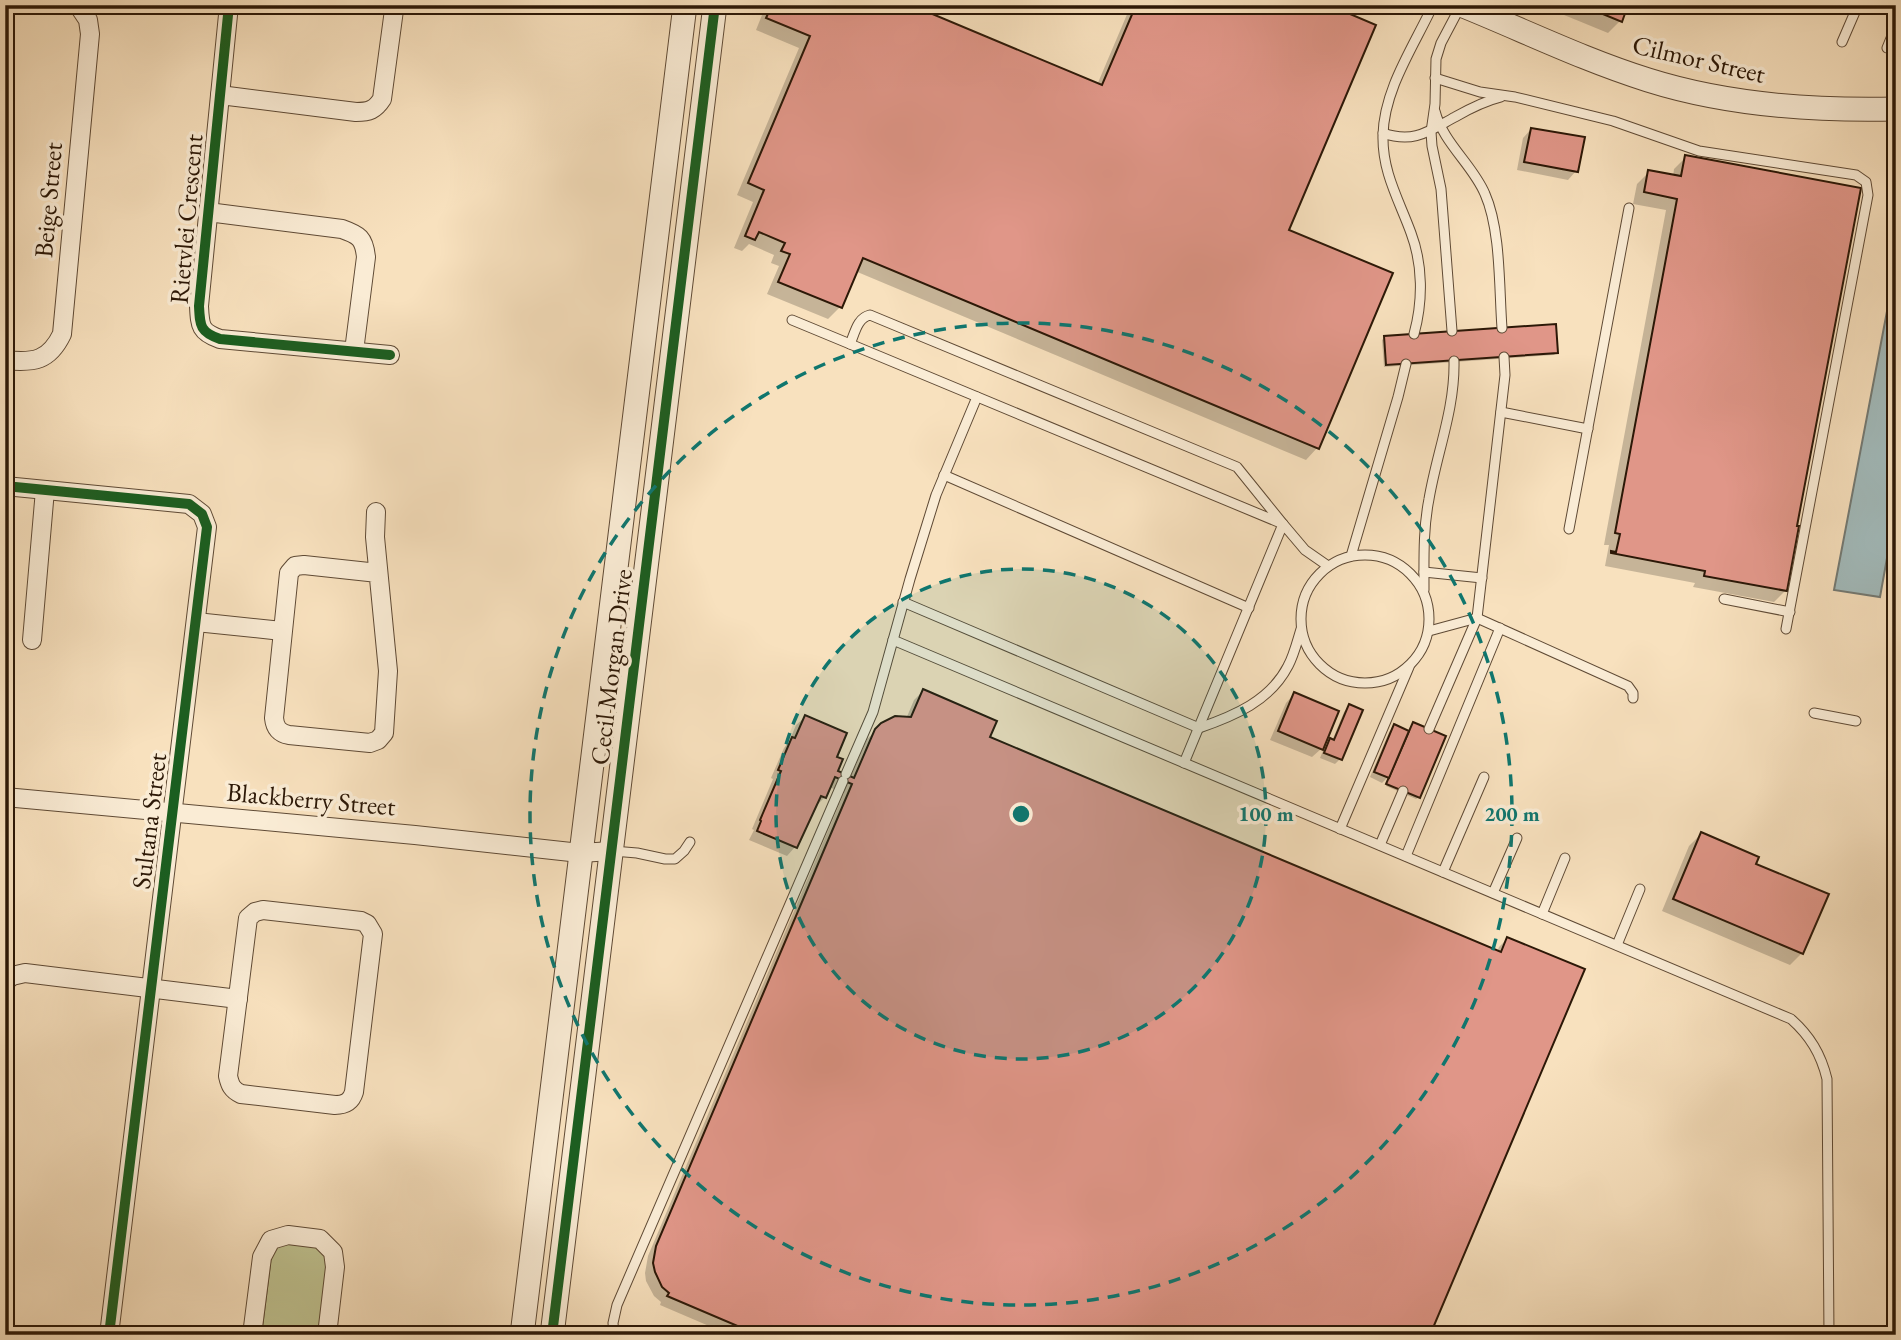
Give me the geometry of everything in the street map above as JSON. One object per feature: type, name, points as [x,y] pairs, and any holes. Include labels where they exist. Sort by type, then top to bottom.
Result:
[{"type":"street","name":"Beige Street","points":[[5,360],[44,357],[51,352],[62,334],[90,34],[88,20],[78,5]]},
{"type":"street","name":"Rietvlei Crescent","points":[[229,5],[199,306],[203,331],[220,339],[390,355]]},
{"type":"street","points":[[220,96],[368,112],[377,107],[382,99],[393,5]]},
{"type":"street","name":"Cecil Morgan Drive","points":[[522,1335],[685,5]]},
{"type":"street","name":"Cecil Morgan Drive","points":[[552,1335],[715,5]]},
{"type":"street","name":"Cilmor Street","points":[[1461,5],[1649,81],[1727,99],[1786,106],[1896,109]]},
{"type":"street","name":"Rietvlei Crescent","points":[[208,212],[342,229],[357,234],[365,245],[366,257],[354,351]]},
{"type":"street","name":"Sultana Street","points":[[5,486],[189,504],[202,514],[207,527],[109,1335]]},
{"type":"street","points":[[32,640],[46,490]]},
{"type":"street","points":[[376,512],[375,537],[388,671],[386,729],[378,740],[370,743],[280,732],[274,718],[287,577],[295,566],[304,565],[378,573]]},
{"type":"street","points":[[196,622],[282,631]]},
{"type":"street","name":"Blackberry Street","points":[[5,797],[580,853],[612,851]]},
{"type":"street","points":[[263,910],[360,921],[366,924],[371,929],[373,939],[351,1099],[344,1104],[335,1105],[241,1094],[232,1089],[228,1076],[237,999],[248,918],[255,912],[263,910]]},
{"type":"street","points":[[5,982],[12,976],[25,973],[237,999]]},
{"type":"street","points":[[252,1335],[262,1257],[271,1240],[288,1235],[320,1239],[332,1252],[335,1267],[327,1335]]},
{"type":"lane","points":[[1414,334],[1420,307],[1420,277],[1412,234],[1387,174],[1383,133],[1394,86],[1433,5]]},
{"type":"lane","points":[[1452,331],[1441,189],[1431,131],[1435,104],[1436,59],[1441,43],[1461,5]]},
{"type":"lane","points":[[1842,42],[1858,5]]},
{"type":"lane","points":[[1887,48],[1896,26]]},
{"type":"lane","points":[[1435,78],[1480,92],[1515,97],[1613,121],[1699,151],[1856,175],[1866,182],[1868,195],[1786,629]]},
{"type":"lane","points":[[1383,133],[1390,136],[1411,136],[1431,131],[1488,100],[1503,96]]},
{"type":"lane","points":[[1435,104],[1441,126],[1482,186],[1489,205],[1495,230],[1502,328]]},
{"type":"lane","points":[[1569,529],[1629,208]]},
{"type":"lane","points":[[850,344],[859,323],[866,316],[875,316],[1237,467],[1306,550],[1328,566]]},
{"type":"lane","points":[[792,320],[1283,524]]},
{"type":"lane","points":[[1429,729],[1477,618],[1505,375],[1504,357]]},
{"type":"lane","points":[[1424,592],[1424,533],[1429,499],[1446,433],[1453,391],[1454,360]]},
{"type":"lane","points":[[1350,556],[1406,364]]},
{"type":"lane","points":[[614,1335],[613,1323],[617,1305],[873,712],[932,507],[977,397]]},
{"type":"lane","points":[[1501,412],[1588,429]]},
{"type":"lane","points":[[944,475],[1249,608]]},
{"type":"lane","points":[[1184,763],[1283,524]]},
{"type":"lane","points":[[1368,554],[1394,561],[1415,577],[1429,605],[1429,631],[1418,655],[1395,676],[1362,683],[1345,680],[1316,661],[1306,646],[1300,615],[1303,601],[1317,575],[1328,566],[1350,556],[1368,554]]},
{"type":"lane","points":[[1424,572],[1482,578]]},
{"type":"lane","points":[[1724,599],[1790,612]]},
{"type":"lane","points":[[903,602],[1199,728],[1252,705],[1272,688],[1289,664],[1301,629]]},
{"type":"lane","points":[[1429,631],[1477,618],[1628,686],[1633,698]]},
{"type":"lane","points":[[1406,856],[1500,628]]},
{"type":"lane","points":[[893,640],[1791,1019],[1811,1040],[1827,1079],[1829,1335]]},
{"type":"lane","points":[[1340,829],[1410,665]]},
{"type":"lane","points":[[1814,713],[1856,721]]},
{"type":"lane","points":[[1443,872],[1484,777]]},
{"type":"lane","points":[[1380,845],[1403,791]]},
{"type":"lane","points":[[1493,894],[1517,838]]},
{"type":"lane","points":[[612,851],[675,859],[690,842]]},
{"type":"lane","points":[[1542,914],[1565,858]]},
{"type":"lane","points":[[1617,945],[1640,889]]},
{"type":"green space","points":[[283,1243],[314,1246],[325,1254],[327,1266],[319,1335],[261,1335],[271,1256],[273,1250]]},
{"type":"water","points":[[1896,264],[1896,508],[1880,597],[1834,590]]},
{"type":"building","points":[[772,5],[911,5],[1102,85],[1136,5],[1329,5],[1376,25],[1289,230],[1393,273],[1319,449],[863,258],[842,308],[778,282],[790,254],[781,251],[785,243],[759,232],[755,240],[745,236],[764,190],[748,183],[810,36],[766,18]]},
{"type":"building","points":[[1581,5],[1628,5],[1622,22]]},
{"type":"building","points":[[1531,128],[1585,137],[1578,172],[1524,162]]},
{"type":"building","points":[[1685,155],[1861,188],[1787,591],[1704,576],[1705,571],[1611,553],[1616,552],[1620,534],[1615,533],[1677,199],[1644,192],[1648,170],[1681,176]]},
{"type":"building","points":[[1556,324],[1558,353],[1386,365],[1384,336]]},
{"type":"building","points":[[923,689],[997,721],[990,737],[1501,952],[1507,937],[1585,969],[1430,1335],[736,1335],[740,1327],[667,1296],[669,1293],[662,1287],[653,1263],[656,1246],[852,784],[835,777],[826,798],[821,796],[797,848],[757,831],[781,771],[778,770],[805,715],[847,733],[837,757],[843,759],[838,771],[854,778],[875,729],[895,716],[911,717]]},
{"type":"building","points":[[1294,692],[1339,711],[1323,750],[1278,731]]},
{"type":"building","points":[[1349,704],[1363,710],[1342,760],[1324,753],[1330,738],[1334,740]]},
{"type":"building","points":[[1413,722],[1446,736],[1420,798],[1386,784]]},
{"type":"building","points":[[1394,724],[1409,731],[1389,778],[1374,772]]},
{"type":"building","points":[[1701,832],[1759,857],[1756,864],[1829,894],[1803,954],[1673,899]]},
{"type":"cycle path","points":[[229,5],[199,306],[202,327],[208,334],[220,339],[390,355]]},
{"type":"cycle path","points":[[552,1335],[715,5]]},
{"type":"cycle path","points":[[5,486],[189,504],[202,514],[207,527],[109,1335]]}]
